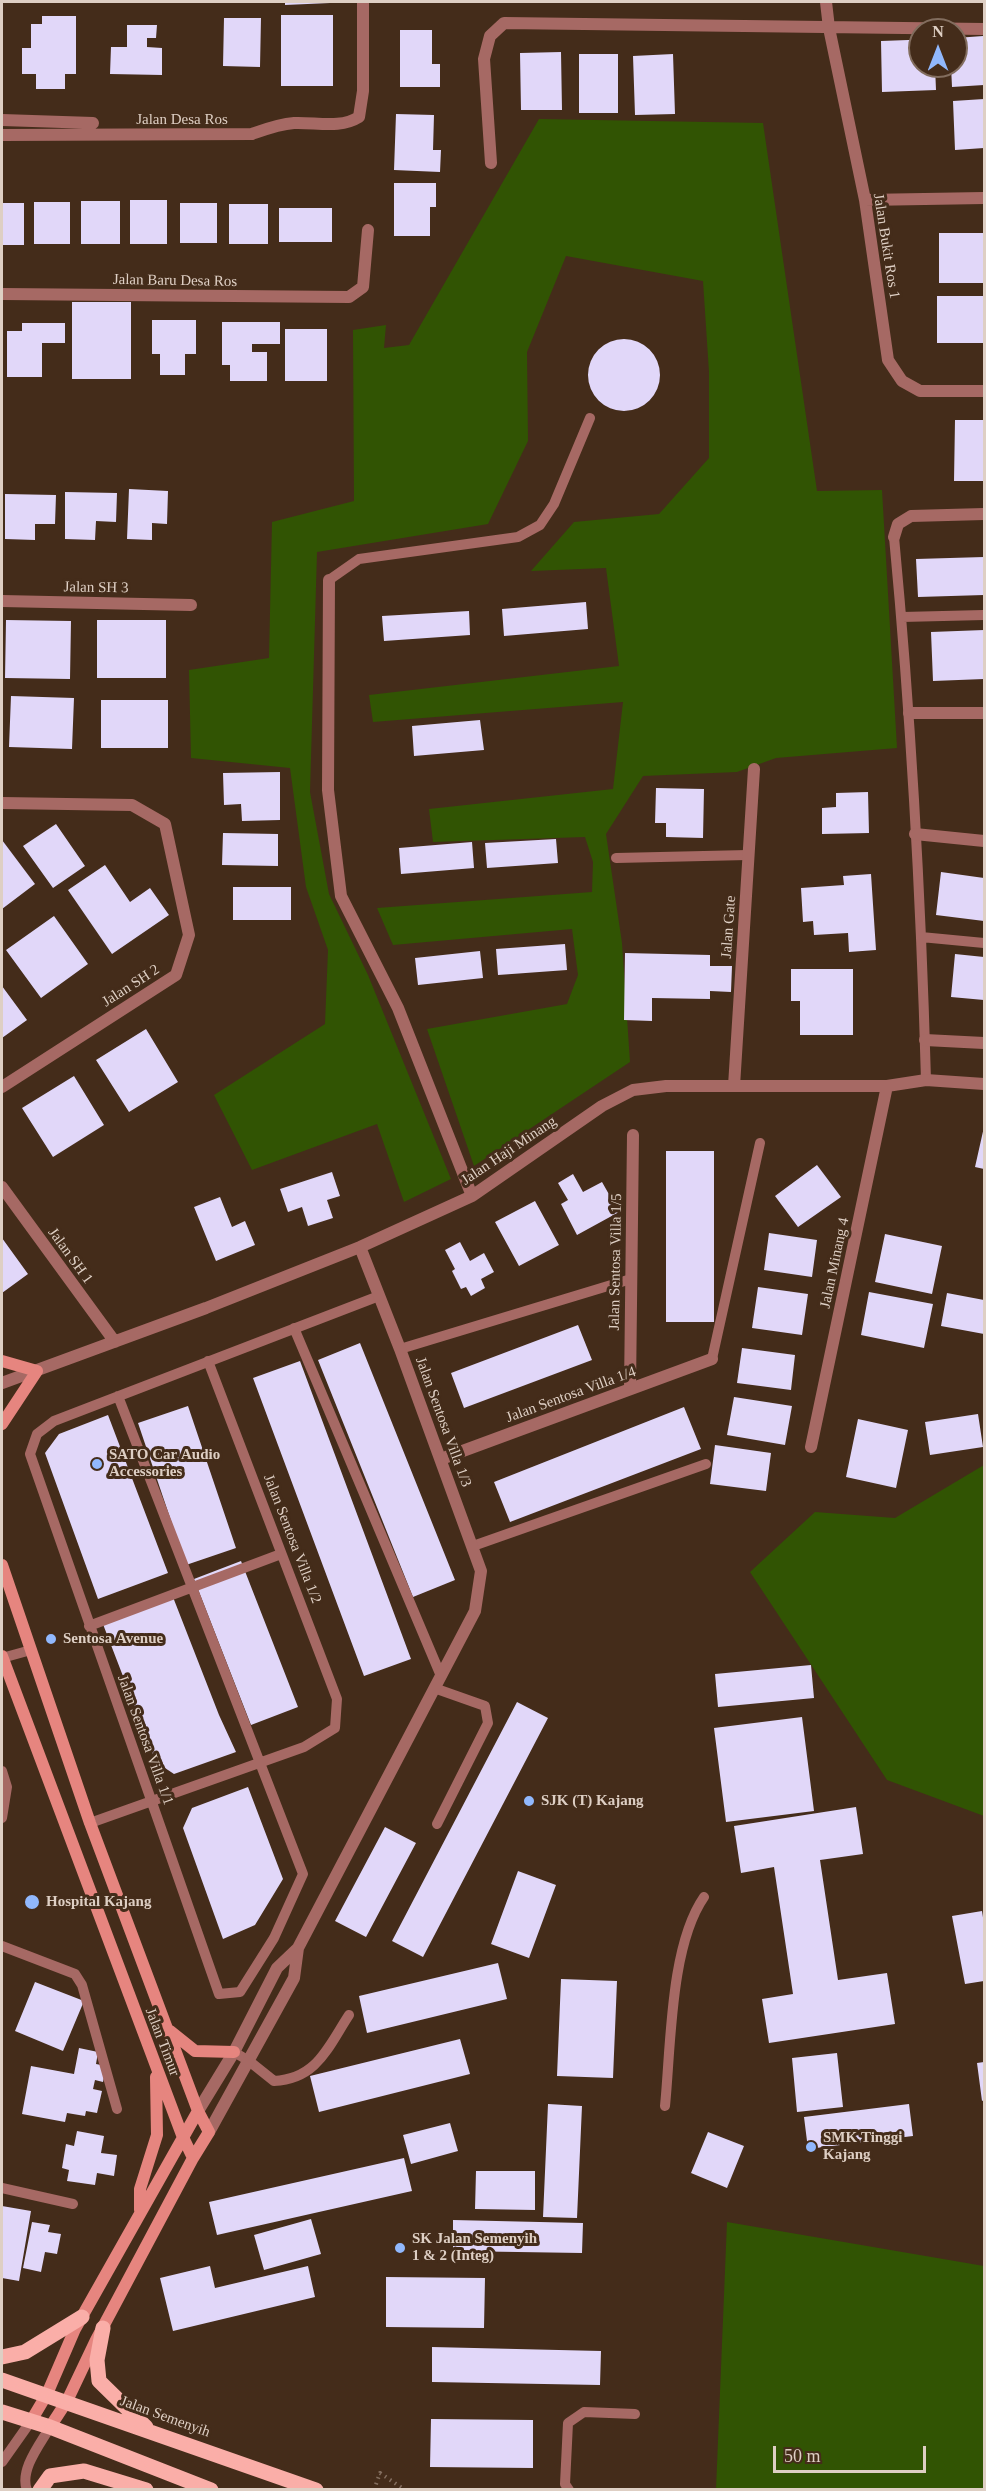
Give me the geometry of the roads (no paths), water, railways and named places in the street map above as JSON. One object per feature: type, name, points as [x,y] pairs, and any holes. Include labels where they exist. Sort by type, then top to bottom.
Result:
[{"type":"main road","points":[[2,1361],[37,1371],[2,1424]]},
{"type":"main road","name":"Jalan Timur","points":[[2,1565],[90,1822],[198,2110],[209,2132]]},
{"type":"main road","name":"Jalan Timur","points":[[2,1658],[182,2136],[193,2158]]},
{"type":"main road","points":[[167,2028],[195,2051],[234,2052]]},
{"type":"main road","points":[[140,2211],[140,2189],[157,2135],[156,2067]]},
{"type":"main road","points":[[31,2421],[47,2394],[82,2317],[198,2110]]},
{"type":"main road","points":[[51,2427],[68,2401],[103,2328],[209,2132]]},
{"type":"main road","points":[[2,2357],[25,2352],[82,2317]]},
{"type":"main road","points":[[103,2328],[97,2360],[99,2380],[151,2432]]},
{"type":"main road","name":"Jalan Semenyih","points":[[2,2380],[68,2401],[316,2490]]},
{"type":"main road","points":[[2,2412],[51,2427],[211,2490]]},
{"type":"main road","points":[[40,2490],[50,2476],[84,2471],[146,2490]]},
{"type":"street","name":"Jalan Desa Ros","points":[[2,135],[252,134],[276,125],[293,123],[348,124],[359,117],[363,91],[363,2]]},
{"type":"street","name":"Jalan Bukit Ros 1","points":[[826,2],[829,28],[865,200],[888,360],[902,381],[920,391],[984,391]]},
{"type":"street","points":[[491,163],[484,59],[490,36],[504,23],[984,29]]},
{"type":"street","points":[[2,120],[93,123]]},
{"type":"street","points":[[865,200],[984,198]]},
{"type":"street","name":"Jalan Baru Desa Ros","points":[[2,294],[349,297],[363,287],[369,230]]},
{"type":"street","points":[[894,537],[898,524],[911,516],[984,514]]},
{"type":"street","points":[[329,580],[328,790],[341,896],[398,1008],[472,1196]]},
{"type":"street","name":"Jalan SH 3","points":[[2,601],[191,605]]},
{"type":"street","points":[[909,713],[984,713]]},
{"type":"street","name":"Jalan Gate","points":[[734,1086],[754,769]]},
{"type":"street","name":"Jalan SH 2","points":[[2,803],[132,805],[165,824],[189,935],[176,975],[2,1087]]},
{"type":"street","points":[[915,834],[984,841]]},
{"type":"street","points":[[925,1040],[984,1043]]},
{"type":"street","name":"Jalan Haji Minang","points":[[2,1383],[360,1247],[472,1196],[602,1106],[633,1090],[666,1086],[887,1086],[926,1080],[984,1084]]},
{"type":"street","name":"Jalan Minang 4","points":[[811,1447],[887,1086]]},
{"type":"street","name":"Jalan Sentosa Villa 1/5","points":[[630,1389],[633,1135]]},
{"type":"street","name":"Jalan SH 1","points":[[2,1187],[115,1341]]},
{"type":"street","name":"Jalan Sentosa Villa 1/3","points":[[298,1948],[475,1611],[481,1571],[360,1247]]},
{"type":"street","name":"Jalan Sentosa Villa 1/4","points":[[441,1459],[712,1359]]},
{"type":"street","points":[[198,2110],[234,2052],[276,1968],[298,1948]]},
{"type":"street","points":[[209,2132],[294,1978],[298,1948]]},
{"type":"lane","points":[[329,580],[359,559],[519,537],[540,525],[554,504],[590,418]]},
{"type":"lane","points":[[894,537],[909,713],[926,1080]]},
{"type":"lane","points":[[902,617],[984,615]]},
{"type":"lane","points":[[616,858],[748,855]]},
{"type":"lane","points":[[921,938],[984,943]]},
{"type":"lane","points":[[712,1359],[760,1143]]},
{"type":"lane","points":[[400,1349],[631,1279]]},
{"type":"lane","points":[[90,1822],[259,1763],[118,1396],[379,1296]]},
{"type":"lane","points":[[294,1328],[441,1676]]},
{"type":"lane","name":"Jalan Sentosa Villa 1/2","points":[[208,1361],[337,1699],[334,1728],[304,1747],[259,1763]]},
{"type":"lane","name":"Jalan Sentosa Villa 1/1","points":[[118,1396],[54,1420],[37,1434],[30,1454],[219,1994],[240,1992],[268,1947],[303,1874],[259,1763]]},
{"type":"lane","points":[[473,1546],[706,1464]]},
{"type":"lane","points":[[89,1626],[281,1554]]},
{"type":"lane","points":[[2,1658],[32,1650]]},
{"type":"lane","points":[[434,1688],[485,1706],[488,1723],[437,1824]]},
{"type":"lane","points":[[2,1771],[7,1787],[2,1818]]},
{"type":"lane","points":[[665,2106],[677,1967],[696,1910],[704,1897]]},
{"type":"lane","points":[[2,1953],[2,1946],[75,1974],[82,1985],[117,2109]]},
{"type":"lane","points":[[234,2052],[274,2081],[288,2080],[314,2069],[350,2015]]},
{"type":"lane","points":[[2,2188],[73,2204]]},
{"type":"lane","points":[[569,2490],[565,2484],[568,2423],[584,2412],[635,2414]]},
{"type":"lane","points":[[2,2462],[31,2421]]},
{"type":"lane","points":[[27,2490],[25,2485],[28,2467],[51,2427]]},
{"type":"place","name":"SATO Car Audio Accessories","points":[[97,1464]]},
{"type":"place","name":"Sentosa Avenue","points":[[51,1639]]},
{"type":"place","name":"SJK (T) Kajang","points":[[529,1801]]},
{"type":"place","name":"Hospital Kajang","points":[[32,1902]]},
{"type":"place","name":"SMK Tinggi Kajang","points":[[811,2147]]},
{"type":"place","name":"SK Jalan Semenyih 1 & 2 (Integ)","points":[[400,2248]]}]
